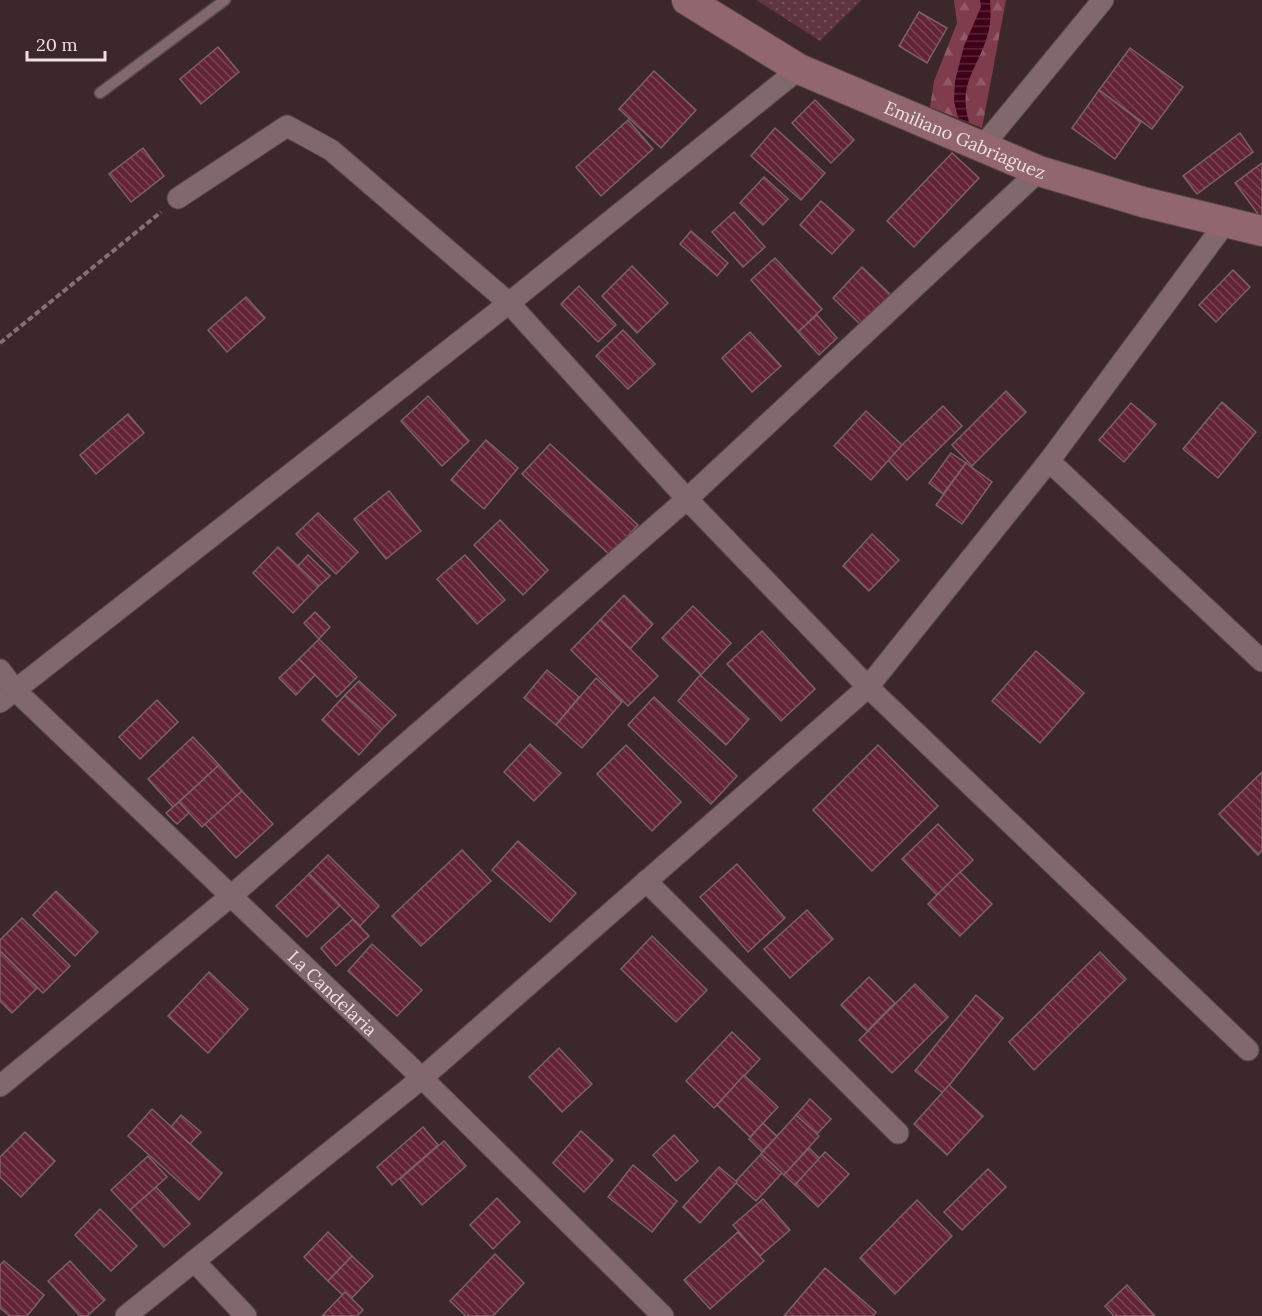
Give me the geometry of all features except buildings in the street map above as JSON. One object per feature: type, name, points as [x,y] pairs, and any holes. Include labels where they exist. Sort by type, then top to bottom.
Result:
[{"type":"main road","name":"Emiliano Gabriaguez","points":[[687,0],[800,69],[1038,171],[1143,202],[1262,231]]},
{"type":"street","points":[[982,147],[1103,0]]},
{"type":"street","points":[[7,696],[508,303],[800,69]]},
{"type":"street","points":[[178,198],[287,126],[331,150],[508,303],[687,499],[867,687],[1248,1050]]},
{"type":"street","points":[[0,1086],[231,896],[687,499],[1038,171]]},
{"type":"street","points":[[126,1316],[422,1078],[867,687],[1049,461],[1226,222]]},
{"type":"street","points":[[1049,461],[1262,661]]},
{"type":"street","name":"La Candelaria","points":[[0,670],[7,696],[231,896],[422,1078],[663,1316]]},
{"type":"street","points":[[646,881],[898,1133]]},
{"type":"street","points":[[194,1261],[246,1316]]},
{"type":"lane","points":[[100,93],[225,0]]},
{"type":"path","points":[[0,343],[178,198]]},
{"type":"shaded area","points":[[756,0],[862,0],[820,41]]},
{"type":"shaded area","points":[[980,0],[990,0],[991,14],[987,37],[967,87],[966,109],[969,122],[958,118],[954,101],[955,81],[964,46],[981,7]]},
{"type":"green space","points":[[954,0],[1006,0],[982,128],[930,107],[934,81],[957,23]]}]
